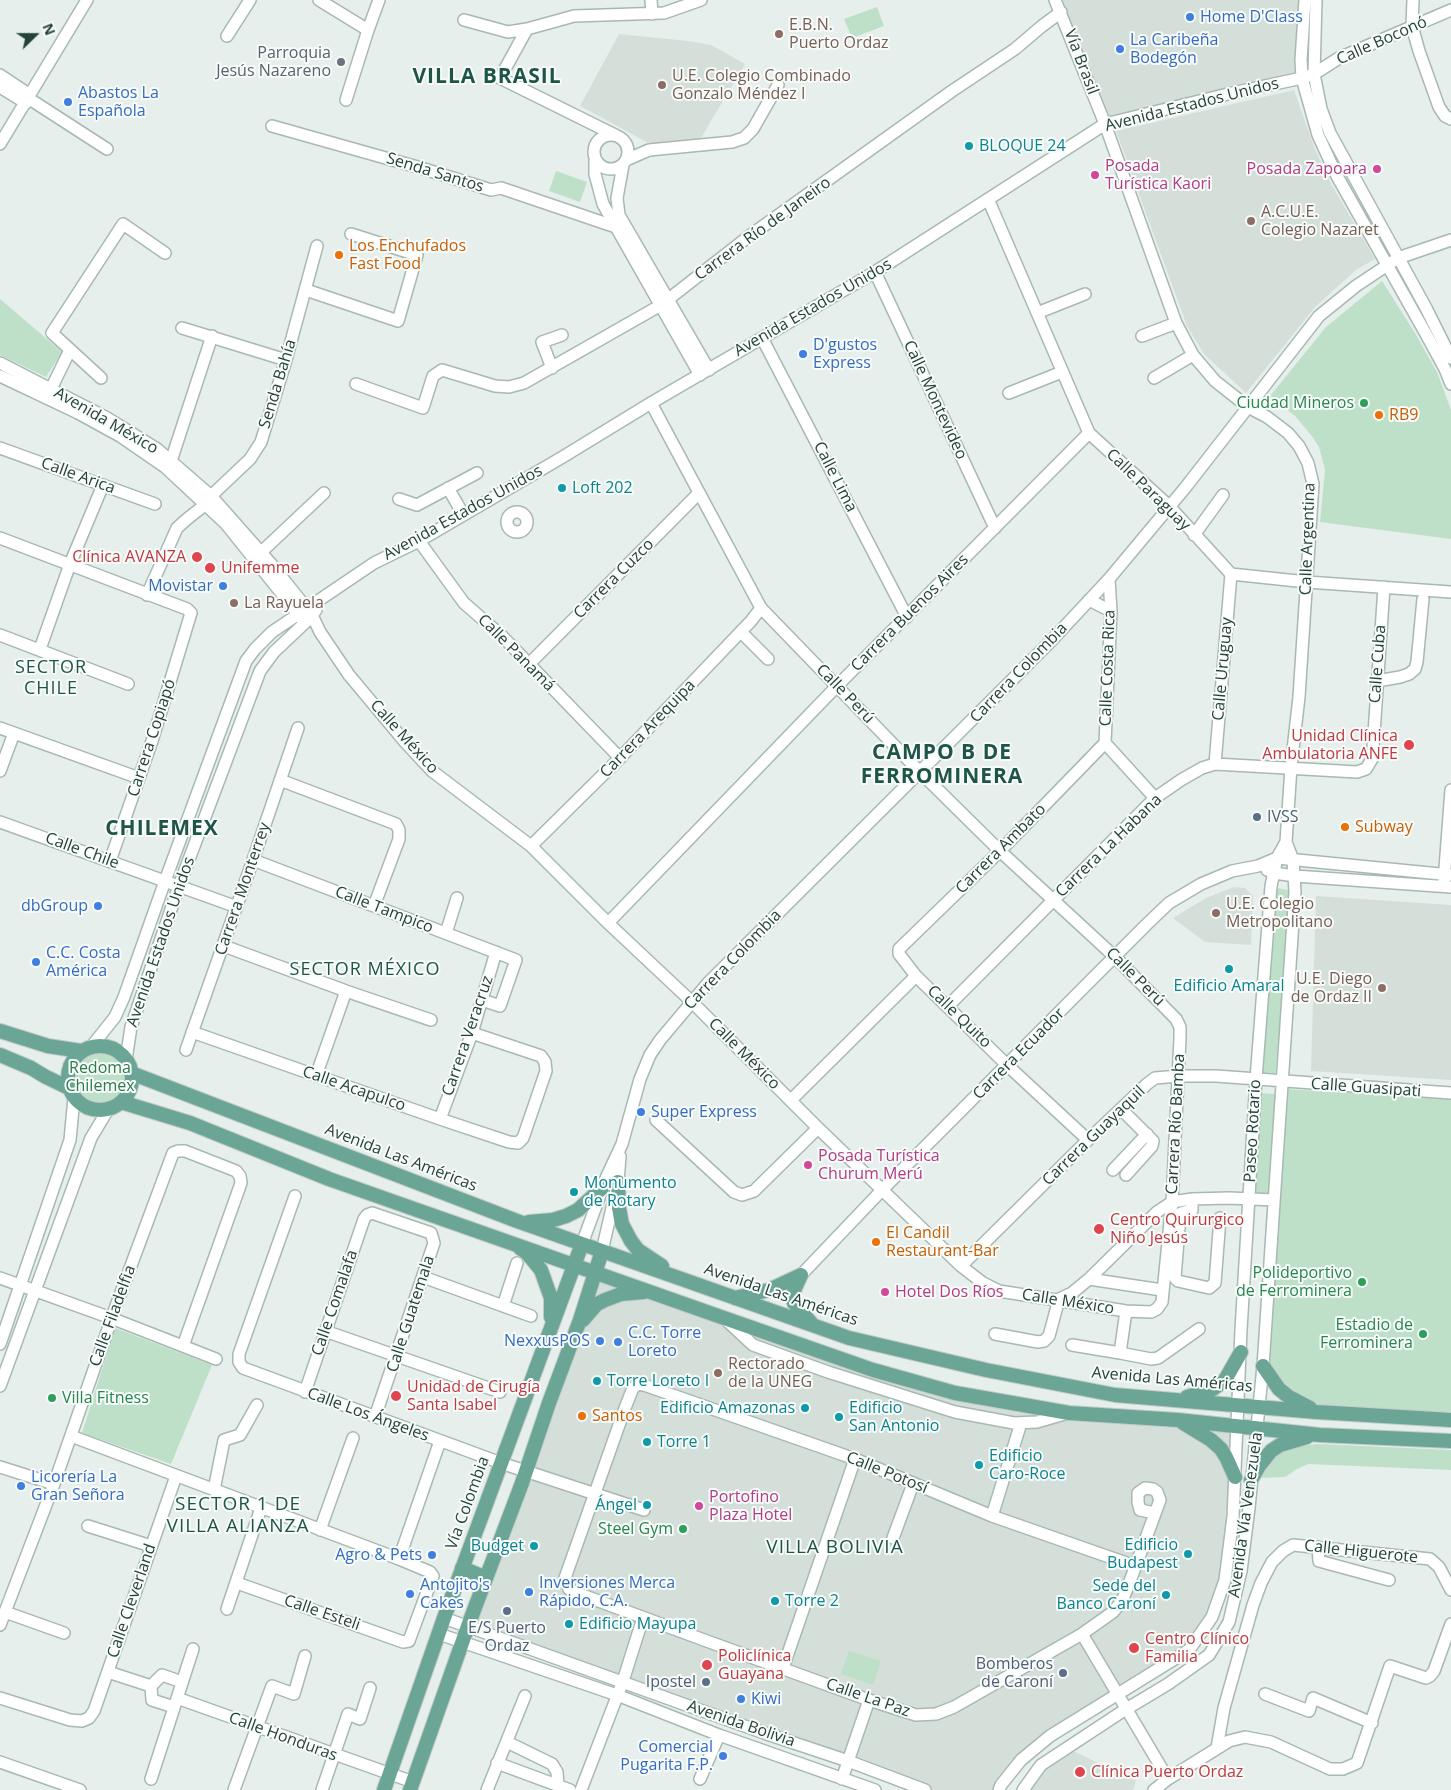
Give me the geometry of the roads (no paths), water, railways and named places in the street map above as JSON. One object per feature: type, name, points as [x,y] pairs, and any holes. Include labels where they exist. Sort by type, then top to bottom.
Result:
[{"type":"main road","points":[[0,1031],[32,1042],[86,1049],[102,1046],[112,1048],[121,1054],[129,1066],[131,1084],[128,1094],[115,1105],[102,1110],[92,1109],[82,1105],[72,1093],[31,1068],[0,1055]]},
{"type":"main road","points":[[72,1093],[68,1078],[69,1068],[74,1059],[86,1049]]},
{"type":"main road","name":"Avenida Las Américas","points":[[129,1066],[517,1221],[814,1326],[866,1342],[1043,1382],[1115,1395],[1317,1412],[1451,1420]]},
{"type":"main road","points":[[115,1105],[190,1123],[329,1179],[873,1370],[955,1393],[1069,1412],[1178,1420],[1320,1435],[1451,1442]]},
{"type":"main road","points":[[618,1182],[622,1224],[631,1241],[638,1250],[676,1277]]},
{"type":"main road","points":[[517,1221],[536,1222],[554,1220],[566,1216],[578,1210],[602,1188]]},
{"type":"main road","points":[[514,1243],[527,1253],[541,1270],[551,1298],[550,1330]]},
{"type":"main road","name":"Vía Colombia","points":[[384,1790],[462,1568],[582,1244]]},
{"type":"main road","points":[[412,1786],[468,1626],[578,1327],[602,1251]]},
{"type":"main road","points":[[735,1298],[769,1290],[801,1275]]},
{"type":"main road","points":[[801,1275],[795,1288],[794,1303],[814,1326]]},
{"type":"main road","points":[[578,1327],[598,1304],[613,1297],[634,1292],[661,1295]]},
{"type":"main road","points":[[1178,1400],[1213,1389],[1225,1380],[1241,1352]]},
{"type":"main road","points":[[1263,1366],[1279,1388],[1289,1397],[1317,1412]]},
{"type":"main road","points":[[1178,1420],[1211,1440],[1221,1449],[1235,1477]]},
{"type":"main road","points":[[1252,1480],[1264,1459],[1280,1445],[1292,1440],[1320,1435]]},
{"type":"main road","points":[[462,1568],[486,1578]]},
{"type":"street","points":[[0,144],[87,0]]},
{"type":"street","points":[[227,36],[250,0]]},
{"type":"street","points":[[319,0],[368,30]]},
{"type":"street","points":[[346,100],[379,0]]},
{"type":"street","points":[[651,0],[652,14]]},
{"type":"street","points":[[464,20],[508,32],[528,29],[574,16],[664,13],[701,0]]},
{"type":"street","name":"Vía Brasil","points":[[1055,0],[1105,124]]},
{"type":"street","points":[[1305,0],[1301,60],[1302,78],[1318,135],[1336,176],[1440,360],[1451,384]]},
{"type":"street","points":[[1316,0],[1314,74],[1330,133],[1426,308],[1451,358]]},
{"type":"street","points":[[1413,0],[1412,26],[1439,107],[1445,116],[1451,119]]},
{"type":"street","name":"Calle Boconó","points":[[1314,74],[1339,58],[1451,10]]},
{"type":"street","name":"Carrera Río de Janeiro","points":[[356,384],[423,408],[433,376],[442,370],[495,386],[509,387],[524,383],[664,302],[748,237],[952,91],[1015,49],[1061,12]]},
{"type":"street","points":[[528,29],[500,78],[582,120],[649,150]]},
{"type":"street","name":"Avenida Estados Unidos","points":[[129,1066],[131,1027],[179,886],[260,671],[305,615],[329,592],[374,563],[419,541],[875,272],[1105,124],[1314,74]]},
{"type":"street","points":[[0,75],[28,99],[107,149]]},
{"type":"street","points":[[621,227],[618,198],[624,162],[628,149],[620,138],[611,135],[600,139],[594,155],[599,165],[608,170],[613,170],[624,162],[649,150],[732,142],[744,138],[753,129],[778,85]]},
{"type":"street","points":[[0,87],[28,99]]},
{"type":"street","points":[[582,120],[591,136],[595,174],[603,204],[621,227],[704,372]]},
{"type":"street","name":"Calle Argentina","points":[[1105,124],[1176,323],[1193,355],[1215,381],[1248,407],[1267,417],[1288,433],[1299,446],[1308,463],[1313,484],[1299,696],[1291,767],[1286,842],[1293,860]]},
{"type":"street","name":"Senda Santos","points":[[272,126],[491,190],[501,188],[621,227]]},
{"type":"street","name":"Calle Paraguay","points":[[988,198],[1089,433],[1169,506],[1230,574]]},
{"type":"street","points":[[101,378],[52,333],[123,224],[165,253]]},
{"type":"street","points":[[306,290],[398,321],[417,256],[351,234]]},
{"type":"street","name":"Carrera Colombia","points":[[582,1244],[602,1188],[622,1144],[640,1080],[650,1055],[660,1040],[708,983],[1052,640],[1089,600],[1169,506],[1319,316],[1356,286],[1398,258],[1451,240]]},
{"type":"street","name":"Senda Bahía","points":[[147,594],[177,528],[209,500],[250,459],[261,442],[306,290],[317,246]]},
{"type":"street","name":"Calle Montevideo","points":[[875,272],[995,528]]},
{"type":"street","points":[[1037,314],[1084,294]]},
{"type":"street","points":[[1142,336],[1176,323]]},
{"type":"street","points":[[182,328],[286,360]]},
{"type":"street","points":[[552,368],[542,342],[562,335]]},
{"type":"street","points":[[171,461],[212,336]]},
{"type":"street","name":"Calle Lima","points":[[762,338],[907,617]]},
{"type":"street","points":[[49,393],[70,350]]},
{"type":"street","points":[[1154,378],[1193,355]]},
{"type":"street","name":"Avenida México","points":[[0,363],[120,436],[209,500]]},
{"type":"street","points":[[1009,392],[1062,372]]},
{"type":"street","name":"Avenida México","points":[[0,376],[49,393],[107,418],[157,449],[209,500],[226,524],[258,556],[320,632]]},
{"type":"street","name":"Calle Perú","points":[[651,403],[761,608],[920,772],[1000,851],[1115,956],[1176,1019],[1180,1027]]},
{"type":"street","name":"Carrera Buenos Aires","points":[[608,923],[837,686],[1089,433]]},
{"type":"street","name":"Calle Arica","points":[[0,448],[155,504]]},
{"type":"street","points":[[399,498],[417,505],[477,473]]},
{"type":"street","points":[[40,650],[70,564],[102,485]]},
{"type":"street","points":[[448,488],[463,514]]},
{"type":"street","points":[[258,556],[324,493]]},
{"type":"street","name":"Carrera Cuzco","points":[[529,664],[699,493]]},
{"type":"street","points":[[1194,535],[1223,495]]},
{"type":"street","points":[[0,538],[147,594]]},
{"type":"street","name":"Calle Panamá","points":[[419,541],[464,603],[503,637],[620,758]]},
{"type":"street","points":[[1230,574],[1306,582],[1451,592]]},
{"type":"street","name":"Calle Uruguay","points":[[1215,764],[1230,574]]},
{"type":"street","name":"Calle Costa Rica","points":[[1108,579],[1111,611],[1105,743],[1155,798]]},
{"type":"street","name":"Calle Cuba","points":[[1366,769],[1372,759],[1384,588]]},
{"type":"street","name":"Carrera Copiapó","points":[[110,861],[170,685],[191,613],[187,609],[147,594]]},
{"type":"street","points":[[1377,681],[1400,677],[1409,674],[1415,669],[1423,599]]},
{"type":"street","points":[[1089,600],[1111,611]]},
{"type":"street","name":"Carrera Arequipa","points":[[531,846],[620,758],[741,632],[761,608]]},
{"type":"street","name":"Avenida Estados Unidos","points":[[86,1049],[115,1017],[124,997],[246,662],[255,649],[272,632],[305,615]]},
{"type":"street","name":"Calle México","points":[[320,632],[349,675],[404,742],[432,771],[531,846],[608,923],[692,1002],[818,1128],[961,1266],[982,1283],[999,1291],[1126,1311],[1151,1312],[1157,1309]]},
{"type":"street","points":[[741,632],[768,660]]},
{"type":"street","points":[[0,635],[128,684]]},
{"type":"street","points":[[0,728],[139,778]]},
{"type":"street","name":"Carrera Monterrey","points":[[186,1050],[224,946],[298,728]]},
{"type":"street","points":[[0,771],[14,733]]},
{"type":"street","name":"Carrera Ambato","points":[[898,954],[899,949],[1000,851],[1105,743]]},
{"type":"street","name":"Carrera La Habana","points":[[948,1006],[1155,798],[1181,780],[1215,764],[1357,772],[1366,769]]},
{"type":"street","points":[[280,780],[396,824],[399,830],[399,839],[374,906]]},
{"type":"street","points":[[1448,880],[1451,790]]},
{"type":"street","name":"Calle Chile","points":[[0,822],[237,907]]},
{"type":"street","name":"Calle Argentina","points":[[1277,858],[1286,842]]},
{"type":"street","points":[[1277,858],[1448,880]]},
{"type":"street","name":"Carrera Ecuador","points":[[801,1275],[1169,903],[1201,884],[1277,858]]},
{"type":"street","name":"Paseo Rotario","points":[[1239,1405],[1256,1079],[1274,873],[1277,858]]},
{"type":"street","name":"Calle Tampico","points":[[253,860],[516,960],[500,1006],[482,1000]]},
{"type":"street","name":"Paseo Rotario","points":[[1260,1406],[1295,876],[1293,860]]},
{"type":"street","points":[[1258,866],[1274,873],[1295,876],[1448,880]]},
{"type":"street","points":[[446,934],[457,898]]},
{"type":"street","points":[[224,946],[346,991],[432,1020]]},
{"type":"street","name":"Carrera Veracruz","points":[[440,1119],[472,1033],[496,952]]},
{"type":"street","name":"Calle Quito","points":[[898,954],[916,976],[1007,1065],[1088,1140]]},
{"type":"street","points":[[791,1100],[916,976]]},
{"type":"street","points":[[316,1076],[346,991]]},
{"type":"street","name":"Carrera Río Bamba","points":[[1157,1309],[1162,1302],[1172,1202],[1180,1027]]},
{"type":"street","name":"Calle Acapulco","points":[[192,1032],[440,1119],[509,1142],[518,1143],[523,1138],[546,1071],[545,1062],[541,1056],[472,1033]]},
{"type":"street","name":"Carrera Guayaquil","points":[[961,1266],[1088,1140],[1155,1078],[1216,1076],[1256,1079]]},
{"type":"street","name":"Calle Guasipati","points":[[1256,1079],[1451,1093]]},
{"type":"street","points":[[0,1344],[70,1140],[72,1093]]},
{"type":"street","points":[[0,1386],[91,1138],[115,1105]]},
{"type":"street","points":[[1121,1109],[1152,1141],[1152,1146],[1126,1175]]},
{"type":"street","points":[[656,1120],[734,1192],[742,1195],[754,1191],[818,1128]]},
{"type":"street","points":[[1113,1170],[1147,1134]]},
{"type":"street","name":"Carrera Colombia","points":[[602,1251],[618,1182],[622,1144]]},
{"type":"street","name":"Calle Filadelfia","points":[[0,1625],[54,1484],[112,1318],[173,1153],[178,1151],[184,1151],[236,1171],[240,1176],[241,1183],[183,1346]]},
{"type":"street","name":"Calle Los Ángeles","points":[[296,1196],[239,1354],[239,1362],[243,1368],[526,1472],[644,1510]]},
{"type":"street","points":[[995,1334],[1038,1342],[1044,1341],[1049,1336],[1059,1299],[1072,1293],[1089,1279],[1157,1212],[1172,1202],[1192,1199],[1249,1198],[1274,1200]]},
{"type":"street","points":[[1192,1199],[1192,1210],[1182,1212],[1180,1215],[1175,1278],[1178,1281],[1209,1288],[1215,1283],[1220,1218]]},
{"type":"street","name":"Calle Comalafa","points":[[305,1392],[364,1218],[372,1213],[431,1233],[434,1238]]},
{"type":"street","name":"Calle Guatemala","points":[[375,1417],[397,1356],[434,1238]]},
{"type":"street","points":[[503,1306],[517,1262]]},
{"type":"street","points":[[423,1277],[531,1316]]},
{"type":"street","points":[[0,1278],[112,1318],[216,1359]]},
{"type":"street","points":[[1089,1279],[1162,1290]]},
{"type":"street","points":[[1120,1353],[1126,1311]]},
{"type":"street","points":[[724,1318],[753,1345],[828,1372],[955,1412],[989,1420],[1021,1423],[1037,1422],[1069,1412]]},
{"type":"street","points":[[1072,1346],[1151,1359],[1158,1358],[1199,1328]]},
{"type":"street","points":[[325,1331],[500,1392]]},
{"type":"street","name":"Calle Potosí","points":[[595,1494],[633,1388],[638,1384],[855,1459],[992,1516],[1135,1566]]},
{"type":"street","points":[[214,1490],[224,1440],[240,1435],[257,1405]]},
{"type":"street","name":"Avenida Vía Venezuela","points":[[999,1790],[1020,1760],[1050,1736],[1189,1650],[1212,1617],[1225,1580],[1233,1517],[1239,1405]]},
{"type":"street","name":"Avenida Vía Venezuela","points":[[1023,1790],[1041,1765],[1126,1709],[1168,1684],[1209,1655],[1229,1622],[1241,1571],[1250,1508],[1260,1406]]},
{"type":"street","points":[[992,1516],[1021,1423]]},
{"type":"street","points":[[71,1436],[214,1490],[259,1513],[320,1530],[399,1560],[440,1440]]},
{"type":"street","points":[[320,1530],[353,1438]]},
{"type":"street","points":[[783,1668],[855,1459]]},
{"type":"street","points":[[0,1467],[54,1484]]},
{"type":"street","name":"Calle Cleverland","points":[[0,1698],[70,1720],[82,1721],[89,1718],[94,1711],[176,1476]]},
{"type":"street","points":[[893,1538],[912,1484]]},
{"type":"street","name":"Calle La Paz","points":[[595,1494],[565,1578],[566,1584],[570,1589],[643,1618],[869,1700],[916,1714],[936,1714],[948,1710],[1082,1634],[1113,1612],[1122,1601],[1154,1514]]},
{"type":"street","points":[[227,1609],[259,1513]]},
{"type":"street","points":[[88,1526],[151,1546]]},
{"type":"street","name":"Calle Higuerote","points":[[1217,1748],[1232,1681],[1253,1604],[1272,1562],[1283,1551],[1294,1545],[1430,1559],[1439,1567],[1449,1586]]},
{"type":"street","points":[[1318,1547],[1319,1561],[1389,1580]]},
{"type":"street","name":"Calle Esteli","points":[[236,1583],[408,1642],[432,1583],[433,1576],[430,1572],[399,1560]]},
{"type":"street","points":[[5,1612],[64,1633]]},
{"type":"street","name":"Avenida Bolivia","points":[[444,1618],[764,1733],[848,1760],[924,1790]]},
{"type":"street","points":[[581,1790],[623,1681],[643,1618]]},
{"type":"street","points":[[1154,1790],[1168,1779],[1229,1741],[1245,1737],[1271,1742],[1330,1769],[1343,1770],[1357,1763],[1390,1666],[1426,1678],[1430,1676],[1434,1671],[1451,1624]]},
{"type":"street","name":"Avenida Bolivia","points":[[439,1634],[617,1696],[719,1735],[875,1790]]},
{"type":"street","points":[[1082,1634],[1168,1779]]},
{"type":"street","points":[[151,1779],[193,1649]]},
{"type":"street","points":[[234,1790],[272,1686],[294,1694],[305,1656]]},
{"type":"street","points":[[108,1672],[151,1686],[162,1675],[182,1682]]},
{"type":"street","name":"Calle Honduras","points":[[151,1686],[152,1700],[176,1703],[257,1727],[389,1775]]},
{"type":"street","points":[[322,1790],[348,1714],[360,1718],[370,1688]]},
{"type":"street","points":[[1265,1694],[1309,1711],[1313,1698],[1372,1723]]},
{"type":"street","points":[[488,1790],[524,1696]]},
{"type":"street","points":[[842,1779],[869,1700]]},
{"type":"street","points":[[700,1779],[719,1735]]},
{"type":"street","points":[[507,1742],[555,1766],[558,1772],[558,1786]]},
{"type":"street","points":[[0,1762],[80,1790]]},
{"type":"street","points":[[497,1763],[570,1790]]},
{"type":"street","points":[[389,1775],[412,1786]]},
{"type":"place","name":"Home D'Class","points":[[1190,17]]},
{"type":"place","name":"E.B.N. Puerto Ordaz","points":[[779,34]]},
{"type":"place","name":"La Caribeña Bodegón","points":[[1120,49]]},
{"type":"place","name":"Parroquia Jesús Nazareno","points":[[341,62]]},
{"type":"place","name":"U.E. Colegio Combinado Gonzalo Méndez I","points":[[662,85]]},
{"type":"place","name":"Abastos La Española","points":[[68,102]]},
{"type":"place","name":"BLOQUE 24","points":[[969,146]]},
{"type":"place","name":"Posada Zapoara","points":[[1377,169]]},
{"type":"place","name":"Posada Turística Kaori","points":[[1095,175]]},
{"type":"place","name":"A.C.U.E. Colegio Nazaret","points":[[1251,221]]},
{"type":"place","name":"Los Enchufados Fast Food","points":[[339,255]]},
{"type":"place","name":"D'gustos Express","points":[[803,354]]},
{"type":"place","name":"Ciudad Mineros","points":[[1364,403]]},
{"type":"place","name":"RB9","points":[[1379,415]]},
{"type":"place","name":"Loft 202","points":[[562,488]]},
{"type":"place","name":"Clínica AVANZA","points":[[197,557]]},
{"type":"place","name":"Unifemme","points":[[210,568]]},
{"type":"place","name":"Movistar","points":[[223,586]]},
{"type":"place","name":"La Rayuela","points":[[234,603]]},
{"type":"place","name":"Unidad Clínica Ambulatoria ANFE","points":[[1409,745]]},
{"type":"place","name":"IVSS","points":[[1257,817]]},
{"type":"place","name":"Subway","points":[[1345,827]]},
{"type":"place","name":"dbGroup","points":[[98,906]]},
{"type":"place","name":"U.E. Colegio Metropolitano","points":[[1216,913]]},
{"type":"place","name":"C.C. Costa América","points":[[36,962]]},
{"type":"place","name":"Edificio Amaral","points":[[1229,969]]},
{"type":"place","name":"U.E. Diego de Ordaz II","points":[[1382,988]]},
{"type":"place","name":"Super Express","points":[[641,1112]]},
{"type":"place","name":"Posada Turística Churum Merú","points":[[808,1165]]},
{"type":"place","name":"Monumento de Rotary","points":[[574,1192]]},
{"type":"place","name":"Centro Quirurgico Niño Jesús","points":[[1099,1229]]},
{"type":"place","name":"El Candil Restaurant-Bar","points":[[876,1242]]},
{"type":"place","name":"Polideportivo de Ferrominera","points":[[1362,1282]]},
{"type":"place","name":"Hotel Dos Ríos","points":[[885,1292]]},
{"type":"place","name":"Estadio de Ferrominera","points":[[1423,1334]]},
{"type":"place","name":"NexxusPOS","points":[[600,1341]]},
{"type":"place","name":"C.C. Torre Loreto","points":[[618,1342]]},
{"type":"place","name":"Rectorado de la UNEG","points":[[718,1373]]},
{"type":"place","name":"Torre Loreto I","points":[[597,1381]]},
{"type":"place","name":"Unidad de Cirugía Santa Isabel","points":[[396,1396]]},
{"type":"place","name":"Villa Fitness","points":[[52,1398]]},
{"type":"place","name":"Edificio Amazonas","points":[[805,1408]]},
{"type":"place","name":"Santos","points":[[582,1416]]},
{"type":"place","name":"Edificio San Antonio","points":[[839,1417]]},
{"type":"place","name":"Torre 1","points":[[647,1442]]},
{"type":"place","name":"Edificio Caro-Roce","points":[[979,1465]]},
{"type":"place","name":"Licorería La Gran Señora","points":[[21,1486]]},
{"type":"place","name":"Ángel","points":[[647,1505]]},
{"type":"place","name":"Portofino Plaza Hotel","points":[[699,1506]]},
{"type":"place","name":"Steel Gym","points":[[683,1529]]},
{"type":"place","name":"Budget","points":[[534,1546]]},
{"type":"place","name":"Edificio Budapest","points":[[1188,1554]]},
{"type":"place","name":"Agro & Pets","points":[[432,1555]]},
{"type":"place","name":"Inversiones Merca Rápido, C.A.","points":[[529,1592]]},
{"type":"place","name":"Antojito's Cakes","points":[[410,1594]]},
{"type":"place","name":"Sede del Banco Caroní","points":[[1166,1595]]},
{"type":"place","name":"Torre 2","points":[[775,1601]]},
{"type":"place","name":"E/S Puerto Ordaz","points":[[507,1611]]},
{"type":"place","name":"Edificio Mayupa","points":[[569,1624]]},
{"type":"place","name":"Centro Clínico Familia","points":[[1134,1648]]},
{"type":"place","name":"Policlínica Guayana","points":[[707,1665]]},
{"type":"place","name":"Bomberos de Caroní","points":[[1063,1673]]},
{"type":"place","name":"Ipostel","points":[[706,1682]]},
{"type":"place","name":"Kiwi","points":[[741,1699]]},
{"type":"place","name":"Comercial Pugarita F.P.","points":[[723,1756]]},
{"type":"place","name":"Clínica Puerto Ordaz","points":[[1080,1772]]},
{"type":"district","name":"VILLA BRASIL","points":[[487,77]]},
{"type":"district","name":"SECTOR CHILE","points":[[51,678]]},
{"type":"district","name":"CAMPO B DE FERROMINERA","points":[[942,765]]},
{"type":"district","name":"CHILEMEX","points":[[162,829]]},
{"type":"district","name":"SECTOR MÉXICO","points":[[365,970]]},
{"type":"district","name":"SECTOR 1 DE VILLA ALIANZA","points":[[238,1516]]},
{"type":"district","name":"VILLA BOLIVIA","points":[[835,1548]]},
{"type":"park label","name":"Redoma Chilemex","points":[[100,1077]]}]
